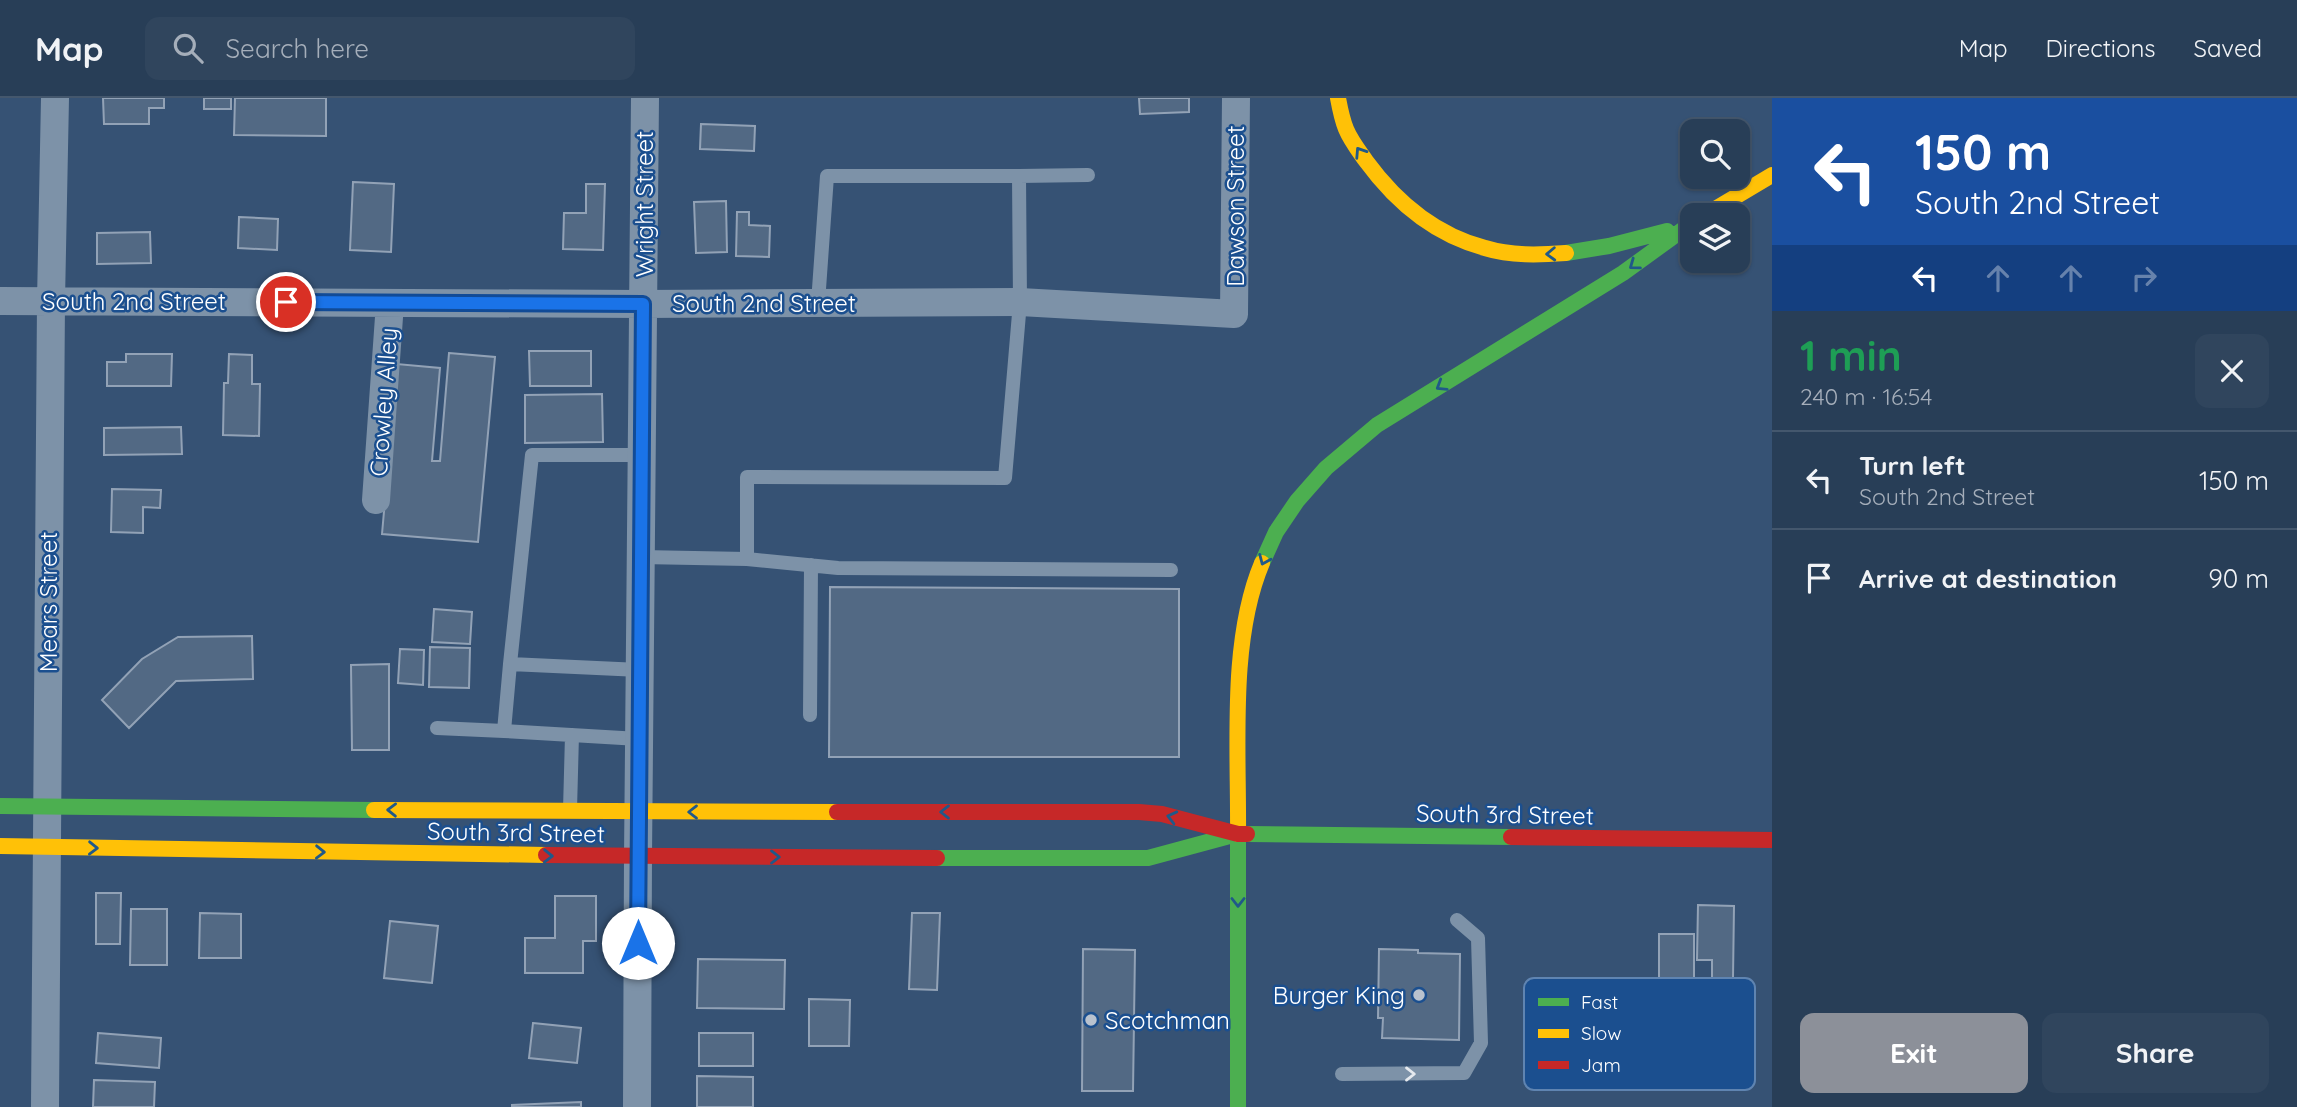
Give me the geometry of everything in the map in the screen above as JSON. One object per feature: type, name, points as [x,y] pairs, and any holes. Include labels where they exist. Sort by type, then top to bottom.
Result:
[{"type":"main road","points":[[1338,98],[1350,136],[1370,168],[1396,198],[1441,230],[1472,244],[1511,253],[1570,253],[1601,249],[1680,227]]},
{"type":"main road","points":[[1725,203],[1772,175]]},
{"type":"main road","points":[[1238,1107],[1239,686],[1245,616],[1254,583],[1276,532],[1297,500],[1326,468],[1377,425],[1623,273],[1680,232]]},
{"type":"main road","name":"South 3rd Street","points":[[0,806],[638,812],[1139,812],[1163,814],[1238,834],[1772,840]]},
{"type":"main road","name":"South 3rd Street","points":[[0,846],[638,857],[1148,858],[1238,834]]},
{"type":"street","name":"Mears Street","points":[[45,1107],[55,98]]},
{"type":"street","name":"Wright Street","points":[[637,1107],[645,98]]},
{"type":"street","name":"Dawson Street","points":[[1234,314],[1236,98]]},
{"type":"street","name":"South 2nd Street","points":[[0,301],[643,304],[1020,302],[1234,314]]},
{"type":"street","name":"Crowley Alley","points":[[376,500],[390,303]]},
{"type":"lane","points":[[818,303],[827,176],[1088,175]]},
{"type":"lane","points":[[747,559],[747,477],[1004,478],[1020,302],[1019,176]]},
{"type":"lane","points":[[505,731],[532,455],[642,455]]},
{"type":"lane","points":[[641,558],[747,559],[838,568],[1171,570]]},
{"type":"lane","points":[[810,715],[811,565]]},
{"type":"lane","points":[[510,664],[639,670]]},
{"type":"lane","points":[[437,728],[639,739]]},
{"type":"lane","points":[[570,811],[572,735]]},
{"type":"lane","points":[[1342,1074],[1464,1073],[1480,1043],[1478,938],[1457,920]]},
{"type":"building","points":[[103,98],[164,98],[164,108],[149,108],[149,124],[104,124]]},
{"type":"building","points":[[204,98],[231,98],[231,109],[204,109]]},
{"type":"building","points":[[235,98],[326,98],[326,136],[234,135]]},
{"type":"building","points":[[1139,98],[1189,98],[1189,112],[1140,114]]},
{"type":"building","points":[[701,124],[755,126],[754,151],[700,149]]},
{"type":"building","points":[[353,182],[394,184],[391,252],[350,250]]},
{"type":"building","points":[[586,184],[605,184],[603,250],[563,249],[564,213],[586,213]]},
{"type":"building","points":[[726,201],[727,252],[696,253],[694,202]]},
{"type":"building","points":[[737,212],[749,212],[749,225],[770,226],[769,257],[736,256]]},
{"type":"building","points":[[239,217],[278,219],[277,250],[238,248]]},
{"type":"building","points":[[150,232],[151,263],[97,264],[97,233]]},
{"type":"building","points":[[529,351],[591,351],[591,386],[530,386]]},
{"type":"building","points":[[449,353],[495,357],[478,542],[382,534],[397,364],[440,368],[432,461],[440,461]]},
{"type":"building","points":[[126,354],[172,354],[171,386],[107,386],[107,362],[126,362]]},
{"type":"building","points":[[229,354],[252,355],[252,384],[260,384],[259,436],[223,435],[224,383],[228,383]]},
{"type":"building","points":[[602,394],[603,442],[525,443],[525,395]]},
{"type":"building","points":[[181,427],[182,454],[104,455],[104,428]]},
{"type":"building","points":[[112,489],[161,490],[160,508],[143,507],[143,533],[111,532]]},
{"type":"building","points":[[830,587],[1179,589],[1179,757],[829,757]]},
{"type":"building","points":[[434,609],[472,612],[470,644],[432,642]]},
{"type":"building","points":[[252,636],[253,679],[176,681],[129,728],[102,700],[142,659],[178,637]]},
{"type":"building","points":[[430,647],[470,648],[469,688],[429,687]]},
{"type":"building","points":[[400,649],[424,650],[423,685],[398,683]]},
{"type":"building","points":[[389,664],[389,750],[352,750],[351,665]]},
{"type":"building","points":[[96,893],[121,893],[120,944],[96,944]]},
{"type":"building","points":[[555,896],[596,896],[596,941],[583,941],[583,973],[525,973],[525,938],[555,938]]},
{"type":"building","points":[[1698,905],[1734,906],[1733,978],[1712,978],[1712,960],[1697,960]]},
{"type":"building","points":[[131,909],[167,909],[167,965],[130,965]]},
{"type":"building","points":[[200,913],[241,914],[241,958],[199,958]]},
{"type":"building","points":[[912,913],[940,913],[937,990],[909,989]]},
{"type":"building","points":[[390,921],[438,926],[432,983],[384,978]]},
{"type":"building","points":[[1659,934],[1694,934],[1694,978],[1659,978]]},
{"type":"building","points":[[1083,949],[1135,950],[1133,1091],[1082,1091]]},
{"type":"building","points":[[1379,949],[1460,954],[1459,1040],[1382,1038],[1383,1018],[1378,1018]]},
{"type":"building","points":[[698,959],[785,960],[784,1009],[697,1008]]},
{"type":"building","points":[[809,999],[850,1000],[849,1046],[809,1046]]},
{"type":"building","points":[[533,1023],[581,1028],[577,1063],[529,1058]]},
{"type":"building","points":[[98,1033],[161,1038],[159,1068],[96,1063]]},
{"type":"building","points":[[699,1033],[753,1033],[753,1066],[699,1066]]},
{"type":"building","points":[[697,1076],[753,1077],[753,1107],[697,1107]]},
{"type":"building","points":[[94,1080],[155,1082],[154,1107],[93,1107]]},
{"type":"building","points":[[581,1102],[581,1107],[512,1107],[512,1105]]},
{"type":"traffic: fast","points":[[1566,253],[1609,246],[1667,231]]},
{"type":"traffic: fast","points":[[1262,563],[1276,532],[1297,501],[1326,468],[1377,425],[1623,273],[1680,232]]},
{"type":"traffic: fast","points":[[0,806],[374,810]]},
{"type":"traffic: fast","points":[[937,858],[1148,858],[1237,834]]},
{"type":"traffic: fast","points":[[1238,834],[1238,1107]]},
{"type":"traffic: fast","points":[[1247,834],[1511,837]]},
{"type":"traffic: slow","points":[[1338,98],[1346,129],[1366,161],[1390,190],[1434,226],[1467,242],[1495,251],[1525,254],[1566,253]]},
{"type":"traffic: slow","points":[[1725,203],[1772,175]]},
{"type":"traffic: slow","points":[[1238,834],[1237,732],[1240,661],[1244,626],[1262,563]]},
{"type":"traffic: slow","points":[[374,810],[837,812]]},
{"type":"traffic: slow","points":[[0,846],[546,855]]},
{"type":"traffic: jam","points":[[837,812],[1139,812],[1162,814],[1247,834]]},
{"type":"traffic: jam","points":[[1511,837],[1772,840]]},
{"type":"traffic: jam","points":[[546,855],[937,858]]},
{"type":"place","name":"Burger King","points":[[1419,995]]},
{"type":"place","name":"Scotchman","points":[[1091,1020]]},
{"type":"route","points":[[286,302],[643,304],[638,943]]}]
